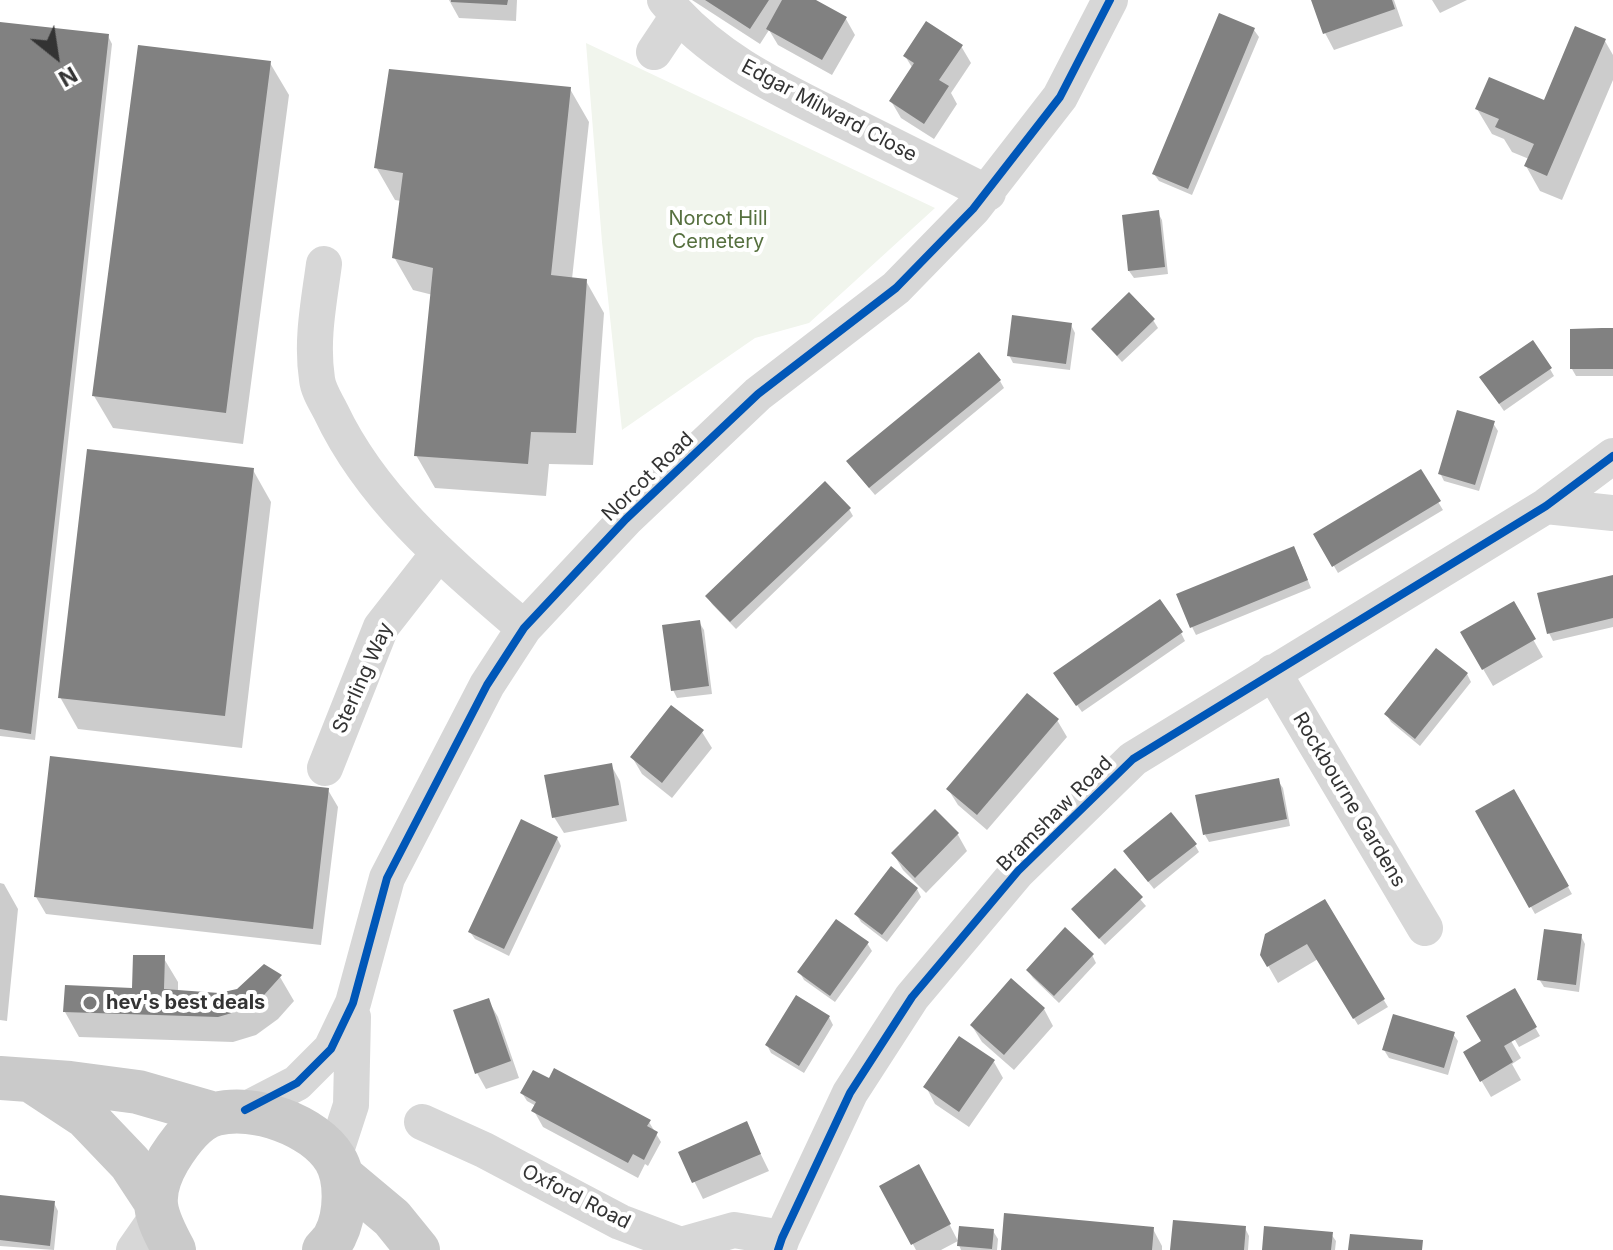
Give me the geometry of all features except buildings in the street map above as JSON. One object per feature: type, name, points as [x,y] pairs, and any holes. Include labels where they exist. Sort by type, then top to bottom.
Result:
[{"type":"main road","points":[[16,1079],[138,1092],[229,1112],[272,1116],[291,1124],[310,1136],[392,1218],[418,1250]]},
{"type":"main road","points":[[16,1079],[86,1117],[130,1163],[155,1230]]},
{"type":"main road","points":[[155,1230],[159,1181],[175,1149],[197,1125],[229,1112]]},
{"type":"main road","points":[[324,1250],[335,1236],[343,1195],[338,1167]]},
{"type":"street","name":"Norcot Road","points":[[229,1112],[297,1083],[331,1049],[353,1003],[387,878],[487,685],[524,628],[626,519],[758,394],[896,288],[988,193],[1060,97],[1110,0]]},
{"type":"street","name":"Edgar Milward Close","points":[[654,52],[671,8],[719,51],[760,79],[988,193]]},
{"type":"street","points":[[324,264],[314,330],[317,381],[339,429],[383,494],[438,554],[524,628]]},
{"type":"street","name":"Bramshaw Road","points":[[780,1244],[850,1093],[912,997],[1018,871],[1133,759],[1546,506],[1613,456]]},
{"type":"street","points":[[1546,506],[1613,513]]},
{"type":"street","name":"Sterling Way","points":[[325,768],[381,627],[438,554]]},
{"type":"street","name":"Rockbourne Gardens","points":[[1273,672],[1425,928]]},
{"type":"street","name":"Norcot Road","points":[[338,1167],[351,1105],[353,1003]]},
{"type":"street","name":"Oxford Road","points":[[422,1122],[484,1150],[620,1222],[681,1245],[734,1230],[780,1244]]},
{"type":"green space","name":"Norcot Hill Cemetery","points":[[586,43],[935,208],[809,323],[755,338],[622,430],[602,242]]},
{"type":"cycle path","points":[[245,1110],[297,1083],[331,1049],[353,1003],[387,878],[487,685],[524,628],[626,519],[758,394],[896,288],[973,209],[1060,97],[1110,0]]},
{"type":"cycle path","points":[[778,1250],[850,1093],[912,997],[1018,871],[1133,759],[1546,506],[1613,456]]},
{"type":"place","name":"hev's best deals","points":[[90,1003]]}]
